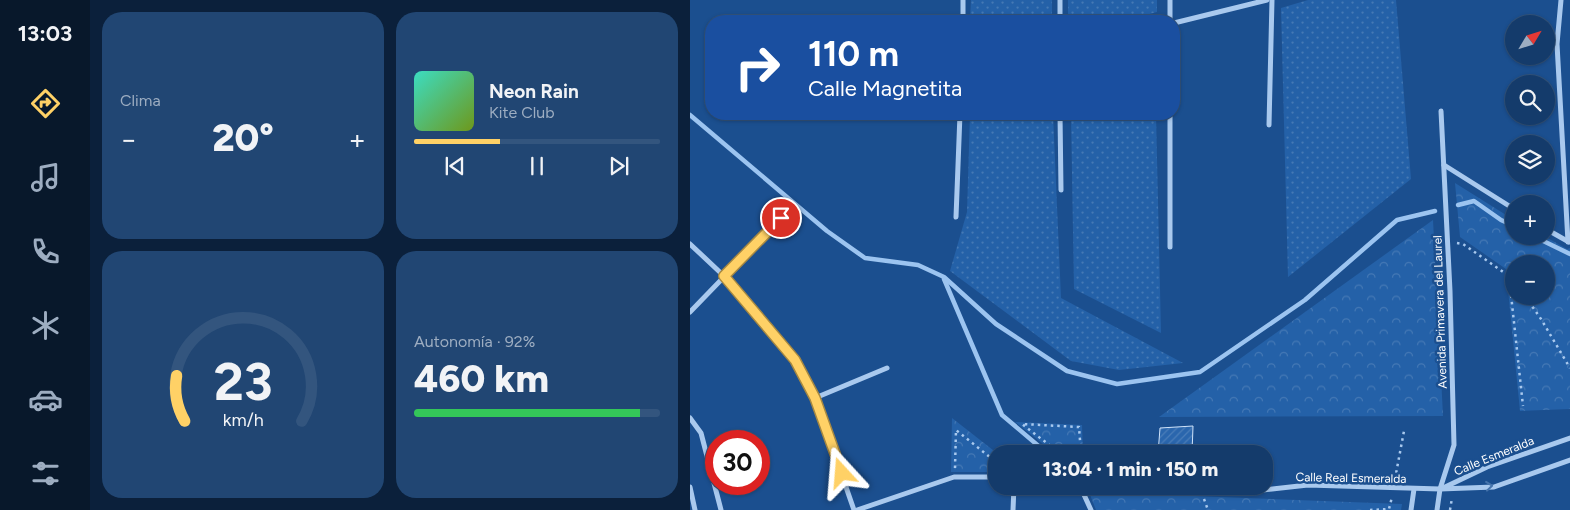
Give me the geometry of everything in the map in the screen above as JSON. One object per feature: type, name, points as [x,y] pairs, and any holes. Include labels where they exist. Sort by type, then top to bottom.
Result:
[{"type":"street","points":[[963,0],[963,15]]},
{"type":"street","points":[[1060,0],[1060,15]]},
{"type":"street","points":[[1170,0],[1170,15]]},
{"type":"street","points":[[1180,22],[1267,0]]},
{"type":"street","points":[[1269,125],[1272,0]]},
{"type":"street","points":[[1561,0],[1557,44],[1569,242]]},
{"type":"street","name":"Avenida Primavera del Laurel","points":[[1437,510],[1440,489],[1454,445],[1448,242],[1441,111]]},
{"type":"street","points":[[956,217],[960,120]]},
{"type":"street","points":[[1060,120],[1061,190]]},
{"type":"street","points":[[1170,120],[1170,247]]},
{"type":"street","points":[[1444,165],[1505,203]]},
{"type":"street","points":[[690,312],[781,218]]},
{"type":"street","points":[[1555,234],[1569,242]]},
{"type":"street","points":[[690,244],[724,276],[795,360],[815,398],[856,510],[954,477],[988,477]]},
{"type":"street","points":[[815,398],[887,368]]},
{"type":"street","points":[[690,418],[701,433],[721,510]]},
{"type":"street","name":"Calle Esmeralda","points":[[1440,489],[1487,467],[1570,438]]},
{"type":"street","name":"Calle Esmeralda","points":[[1440,489],[1494,486],[1570,460]]},
{"type":"street","name":"Calle Real Esmeralda","points":[[1273,489],[1308,485],[1440,489]]},
{"type":"street","points":[[690,487],[695,510]]},
{"type":"street","points":[[1412,510],[1414,488]]},
{"type":"street","points":[[1013,510],[1014,495]]},
{"type":"street","points":[[1084,495],[1091,510]]},
{"type":"path","points":[[1448,242],[1463,244],[1505,273]]},
{"type":"path","points":[[1512,305],[1523,406]]},
{"type":"path","points":[[1531,305],[1570,368]]},
{"type":"path","points":[[1049,445],[1022,424],[1079,427],[1080,445]]},
{"type":"path","points":[[954,477],[956,430],[988,456]]},
{"type":"green space","points":[[971,0],[1052,0],[1052,15],[970,15]]},
{"type":"green space","points":[[1068,0],[1157,0],[1157,12],[1146,15],[1068,15]]},
{"type":"green space","points":[[1308,0],[1396,0],[1411,179],[1288,277],[1281,8]]},
{"type":"green space","points":[[970,120],[1053,120],[1061,298],[1183,363],[1119,370],[1071,361],[950,271],[967,212]]},
{"type":"green space","points":[[1071,120],[1156,120],[1161,333],[1074,289]]},
{"type":"green space","points":[[1455,183],[1505,214],[1505,245],[1555,245],[1555,242],[1567,249],[1570,248],[1570,409],[1520,411],[1510,305],[1555,305],[1555,255],[1505,255],[1505,268],[1460,237]]},
{"type":"green space","points":[[1433,220],[1443,416],[1159,417]]},
{"type":"green space","points":[[952,418],[988,446],[988,472],[951,472]]},
{"type":"green space","points":[[1015,422],[1082,425],[1083,445],[1044,445]]},
{"type":"green space","points":[[1090,495],[1167,495],[1402,504],[1401,510],[1096,510]]},
{"type":"building","points":[[1193,426],[1192,445],[1159,445],[1160,428]]},
{"type":"waterway","points":[[690,115],[827,231],[865,258],[918,265],[944,277],[996,324],[1067,371],[1117,384],[1200,372],[1305,300],[1397,220],[1435,211]]},
{"type":"waterway","points":[[1458,205],[1474,201],[1505,222]]},
{"type":"waterway","points":[[1552,245],[1570,254]]},
{"type":"waterway","points":[[944,279],[1002,415],[1037,445]]},
{"type":"route","points":[[781,218],[724,276],[795,360],[815,398],[842,473]]}]
